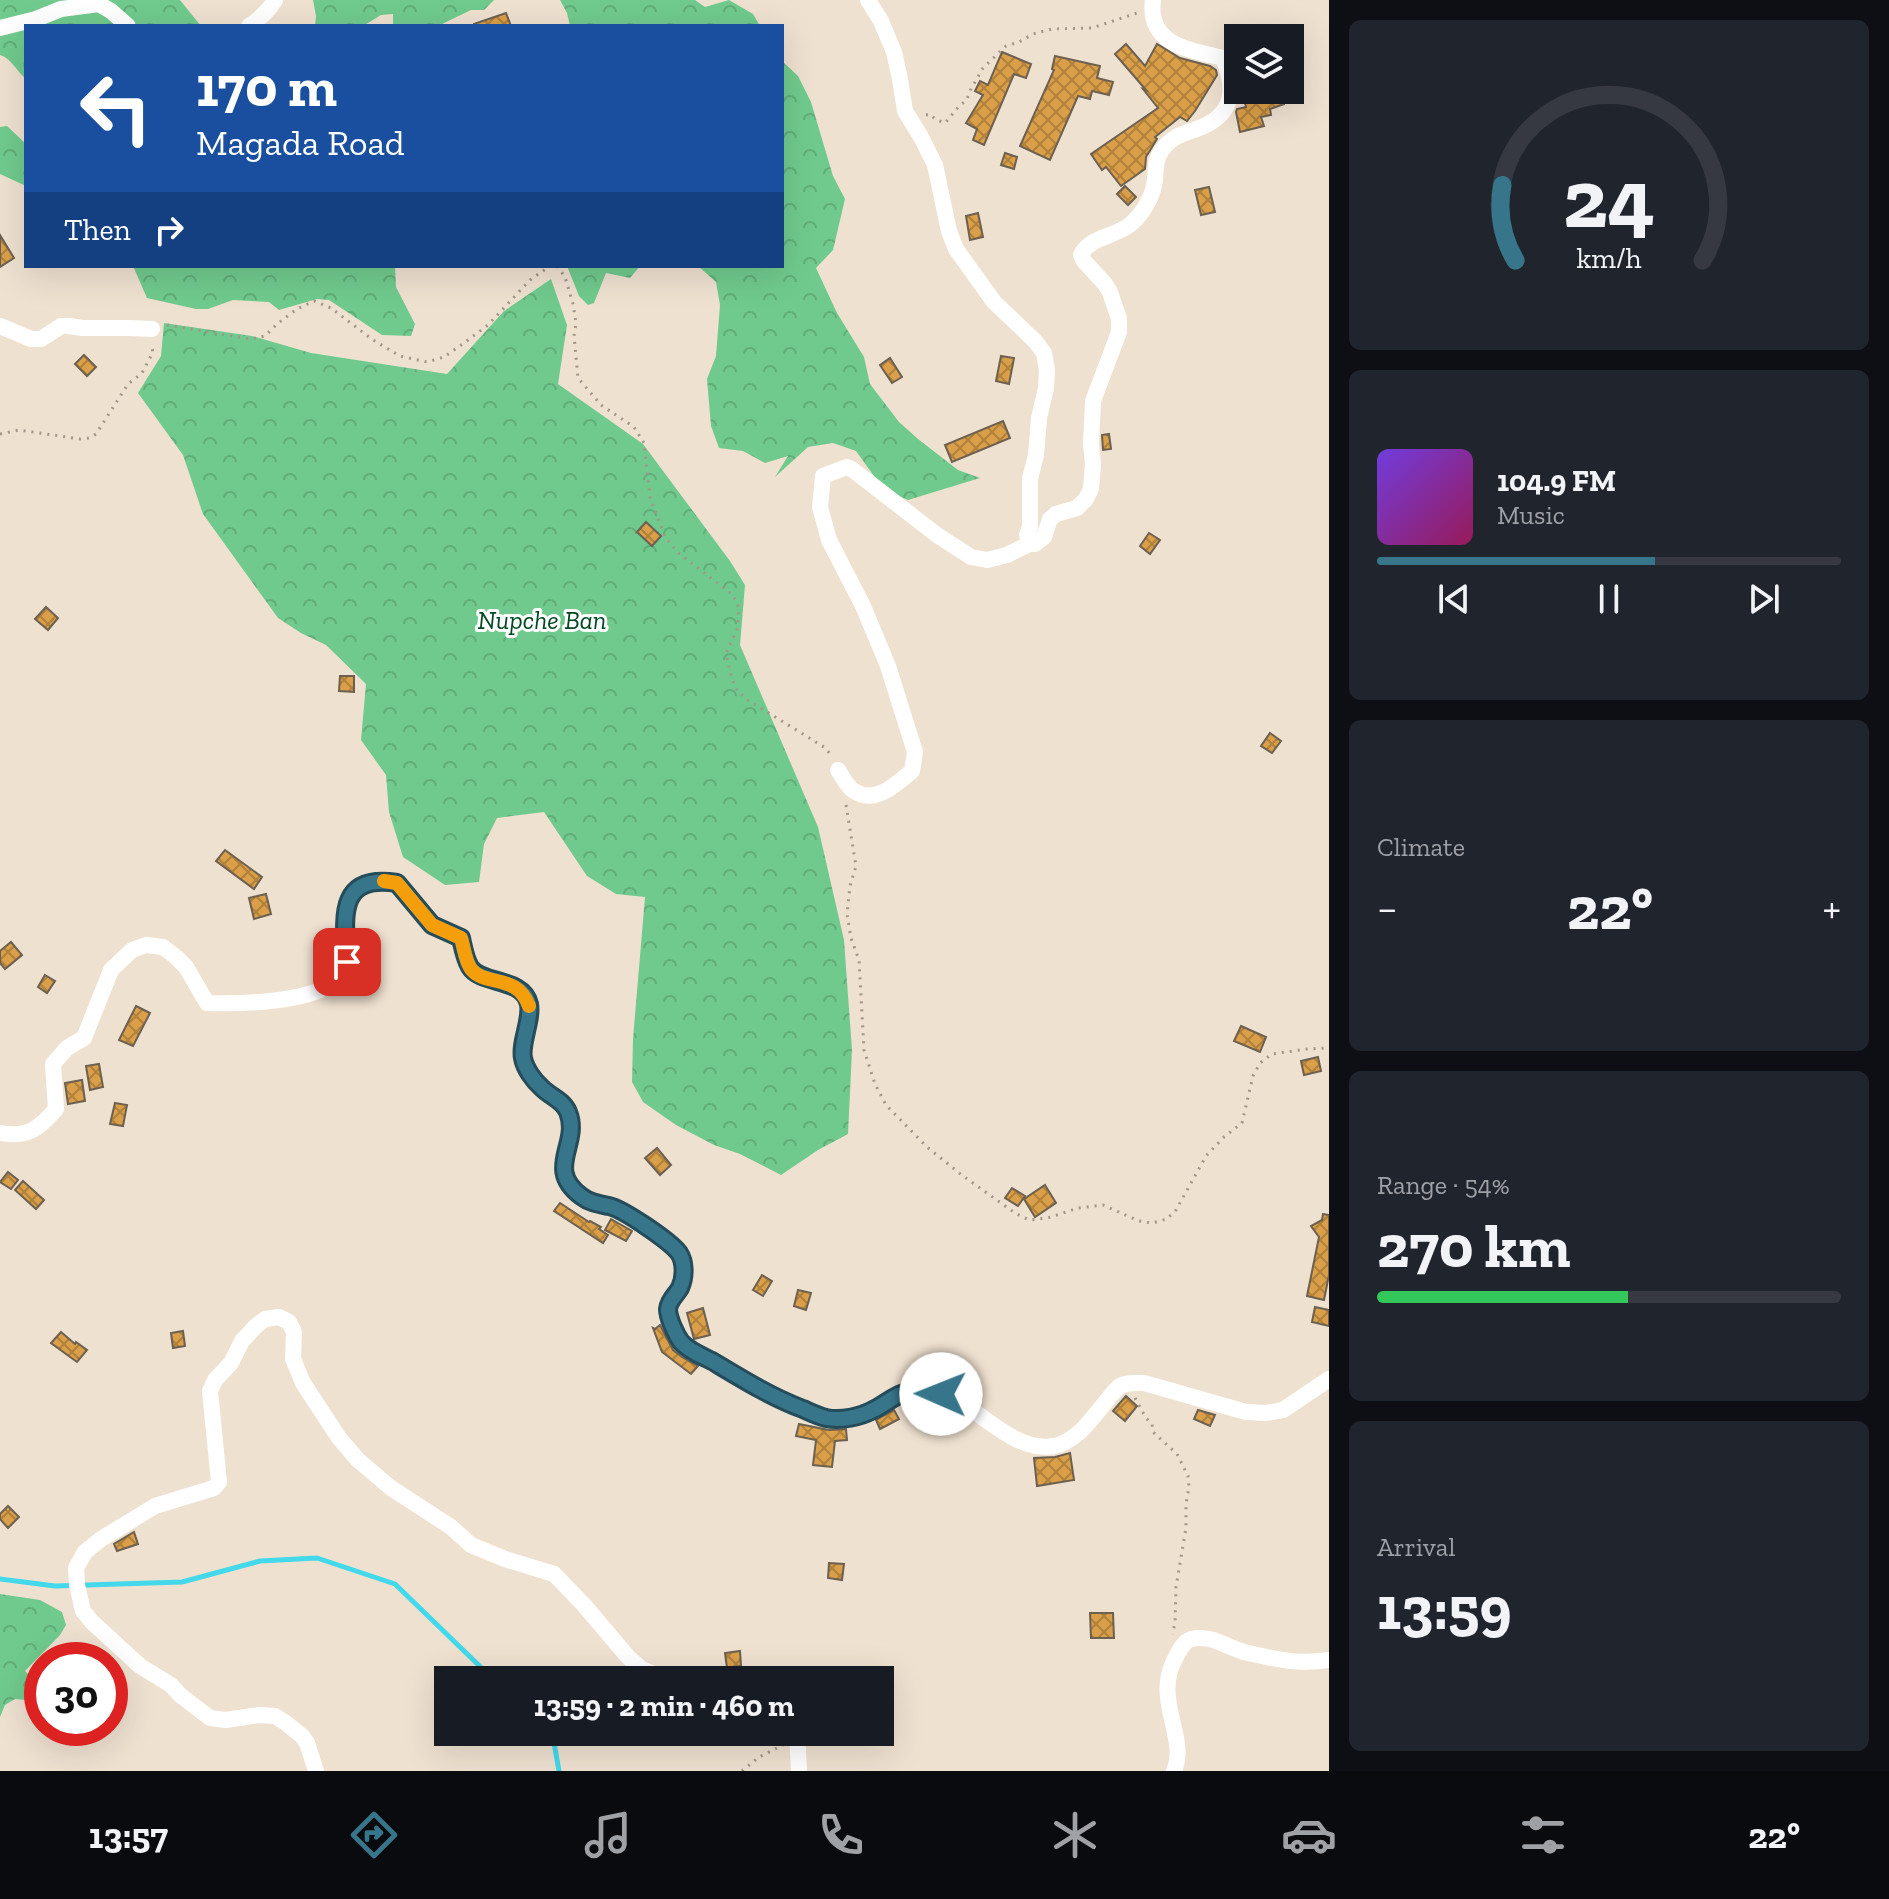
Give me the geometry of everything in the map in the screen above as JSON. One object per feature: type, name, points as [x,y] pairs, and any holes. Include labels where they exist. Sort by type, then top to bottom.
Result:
[{"type":"street","points":[[252,24],[269,10],[275,0]]},
{"type":"street","points":[[868,0],[894,52],[905,111],[935,165],[949,231],[956,249],[994,302],[1044,353],[1046,388],[1029,491],[1031,506],[1027,535],[1031,543]]},
{"type":"street","points":[[0,28],[61,9],[99,4],[126,24]]},
{"type":"street","points":[[838,770],[853,791],[869,796],[882,794],[912,771],[915,752],[877,637],[829,540],[820,507],[823,476],[847,467],[853,470],[937,535],[971,557],[987,560],[1007,555],[1031,543],[1039,543],[1050,519],[1077,508],[1091,489],[1093,401],[1119,332],[1119,319],[1110,292],[1081,255],[1088,244],[1130,226],[1141,214],[1152,193],[1156,161],[1162,150],[1184,132],[1205,126],[1217,116],[1228,105],[1231,92],[1223,58],[1175,45],[1160,34],[1153,4]]},
{"type":"street","points":[[0,326],[31,339],[41,339],[61,326],[152,329]]},
{"type":"street","points":[[0,1133],[14,1135],[29,1132],[44,1123],[56,1109],[53,1064],[67,1048],[84,1038],[111,970],[132,950],[146,945],[163,947],[186,967],[207,1003],[260,1002],[312,992],[341,976],[347,962],[346,915],[351,894],[361,884],[379,880],[397,883],[432,925],[461,938],[470,968],[479,975],[510,984],[523,994],[529,1004],[522,1055],[526,1069],[568,1111],[572,1131],[563,1161],[564,1172],[580,1195],[599,1206],[609,1206],[626,1215],[671,1244],[681,1256],[684,1270],[682,1281],[668,1309],[681,1342],[766,1394],[827,1418],[848,1418],[873,1410],[901,1393],[941,1394],[961,1402],[1009,1436],[1035,1445],[1053,1446],[1072,1438],[1120,1386],[1130,1383],[1144,1383],[1246,1412],[1266,1413],[1283,1410],[1329,1379]]},
{"type":"street","points":[[316,1771],[302,1736],[275,1716],[226,1720],[210,1718],[187,1702],[171,1685],[140,1666],[83,1611],[77,1585],[76,1568],[85,1552],[101,1539],[155,1506],[214,1488],[219,1482],[210,1391],[215,1380],[231,1363],[242,1341],[265,1319],[279,1317],[289,1322],[294,1332],[293,1359],[303,1383],[339,1438],[358,1460],[391,1488],[451,1527],[471,1545],[554,1574],[638,1666]]},
{"type":"street","points":[[1174,1771],[1178,1753],[1168,1706],[1168,1686],[1172,1666],[1185,1642],[1193,1638],[1216,1640],[1240,1651],[1293,1663],[1329,1660]]},
{"type":"street","points":[[798,1746],[799,1771]]},
{"type":"path","points":[[912,123],[930,114],[945,123],[966,101],[983,68],[1006,46],[1052,29],[1104,25],[1153,4]]},
{"type":"path","points":[[0,434],[19,430],[80,439],[96,434],[128,384],[149,363],[153,352],[149,337],[152,329],[160,325],[251,339],[265,336],[297,309],[314,301],[331,308],[400,356],[427,362],[444,357],[488,325],[530,280],[547,268]]},
{"type":"path","points":[[558,268],[565,277],[573,304],[578,378],[601,405],[634,427],[644,443],[650,497],[665,537],[677,552],[733,595],[739,608],[737,630],[726,653],[737,690],[746,699],[824,747],[836,760],[850,818],[856,866],[847,914],[859,960],[864,1050],[875,1084],[886,1105],[927,1147],[963,1176],[1029,1220],[1103,1205],[1139,1221],[1152,1223],[1167,1219],[1176,1210],[1206,1156],[1242,1123],[1253,1076],[1260,1063],[1272,1054],[1329,1048]]},
{"type":"path","points":[[1120,1386],[1136,1399],[1152,1424],[1153,1432],[1177,1454],[1188,1476],[1186,1528],[1176,1587],[1175,1624],[1170,1640]]},
{"type":"path","points":[[742,1771],[779,1746]]},
{"type":"green space","points":[[0,0],[180,0],[199,24],[24,24],[24,77],[0,55]]},
{"type":"green space","points":[[313,0],[494,0],[484,10],[471,10],[442,24],[393,24],[393,14],[381,15],[366,24],[315,24]]},
{"type":"green space","points":[[560,0],[695,0],[705,7],[729,0],[753,14],[759,24],[570,24]]},
{"type":"green space","points":[[784,63],[798,76],[811,102],[833,176],[845,199],[833,250],[816,268],[837,313],[864,357],[870,384],[899,422],[918,439],[958,470],[980,478],[908,500],[884,490],[856,451],[833,443],[808,447],[775,477],[788,456],[765,463],[743,451],[719,448],[711,426],[707,379],[716,356],[720,305],[716,282],[700,268],[784,268]]},
{"type":"green space","points":[[7,126],[24,142],[24,185],[0,174],[0,127]]},
{"type":"green space","points":[[134,268],[395,268],[396,287],[415,324],[411,336],[382,335],[329,300],[317,299],[279,310],[269,302],[233,300],[208,309],[196,309],[147,298]]},
{"type":"green space","points":[[568,268],[638,268],[630,278],[606,273],[594,303],[588,305],[579,296]]},
{"type":"green space","name":"Nupche Ban","points":[[551,279],[567,325],[558,384],[643,444],[745,585],[740,645],[818,827],[844,940],[852,1050],[848,1134],[781,1175],[676,1125],[643,1102],[632,1082],[645,897],[616,894],[587,876],[544,812],[497,818],[484,844],[479,882],[445,885],[403,857],[389,812],[386,775],[361,740],[366,684],[326,645],[278,618],[203,514],[183,455],[138,393],[161,356],[164,323],[252,336],[311,353],[447,374],[504,311]]},
{"type":"green space","points":[[0,1594],[40,1600],[62,1612],[66,1625],[53,1642],[24,1642],[24,1700],[15,1699],[5,1705],[0,1717]]},
{"type":"building","points":[[506,13],[510,24],[474,24]]},
{"type":"building","points":[[1126,44],[1145,66],[1157,44],[1180,58],[1210,66],[1217,75],[1187,121],[1180,117],[1155,137],[1157,139],[1146,157],[1145,169],[1121,186],[1106,167],[1102,170],[1091,154],[1158,108],[1115,54]]},
{"type":"building","points":[[1002,52],[1031,64],[1026,78],[1014,74],[984,145],[973,140],[977,129],[966,123],[983,95],[975,91],[980,81],[988,85]]},
{"type":"building","points":[[1055,56],[1100,66],[1097,78],[1113,82],[1109,95],[1092,91],[1090,99],[1078,96],[1050,160],[1020,146],[1054,70]]},
{"type":"building","points":[[1245,104],[1284,104],[1270,109],[1271,115],[1261,117],[1264,126],[1240,132],[1236,112],[1246,107]]},
{"type":"building","points":[[1005,153],[1017,157],[1014,169],[1001,165]]},
{"type":"building","points":[[1125,186],[1136,197],[1128,205],[1117,194]]},
{"type":"building","points":[[1209,187],[1215,212],[1201,215],[1195,190]]},
{"type":"building","points":[[978,213],[983,237],[970,240],[966,216]]},
{"type":"building","points":[[0,235],[14,258],[0,267]]},
{"type":"building","points":[[84,355],[96,367],[87,376],[75,364]]},
{"type":"building","points":[[1001,356],[1014,358],[1009,384],[996,381]]},
{"type":"building","points":[[890,358],[902,377],[892,383],[880,365]]},
{"type":"building","points":[[1003,421],[1010,438],[952,462],[945,445]]},
{"type":"building","points":[[1109,434],[1111,449],[1103,450],[1102,435]]},
{"type":"building","points":[[646,522],[661,536],[652,546],[637,532]]},
{"type":"building","points":[[1149,533],[1160,540],[1150,554],[1140,546]]},
{"type":"building","points":[[46,607],[58,618],[48,630],[35,619]]},
{"type":"building","points":[[340,676],[354,676],[354,692],[339,691]]},
{"type":"building","points":[[1270,733],[1281,741],[1272,753],[1261,746]]},
{"type":"building","points":[[225,850],[262,877],[254,889],[216,861]]},
{"type":"building","points":[[266,894],[271,914],[254,919],[249,898]]},
{"type":"building","points":[[11,942],[22,955],[5,969],[0,963],[0,951]]},
{"type":"building","points":[[45,975],[55,981],[47,993],[38,987]]},
{"type":"building","points":[[136,1006],[150,1013],[133,1046],[119,1040]]},
{"type":"building","points":[[1241,1026],[1266,1037],[1260,1052],[1234,1041]]},
{"type":"building","points":[[1318,1057],[1321,1071],[1304,1075],[1301,1061]]},
{"type":"building","points":[[99,1064],[103,1087],[90,1090],[86,1066]]},
{"type":"building","points":[[82,1080],[85,1101],[68,1104],[65,1083]]},
{"type":"building","points":[[115,1103],[127,1105],[123,1126],[110,1124]]},
{"type":"building","points":[[657,1148],[671,1165],[660,1175],[645,1158]]},
{"type":"building","points":[[8,1172],[18,1180],[11,1189],[0,1182]]},
{"type":"building","points":[[23,1181],[44,1200],[36,1209],[15,1190]]},
{"type":"building","points":[[1045,1185],[1056,1203],[1035,1217],[1024,1199]]},
{"type":"building","points":[[1012,1188],[1025,1196],[1018,1206],[1005,1198]]},
{"type":"building","points":[[560,1203],[601,1227],[599,1229],[608,1235],[603,1243],[554,1211]]},
{"type":"building","points":[[1323,1214],[1329,1215],[1329,1275],[1324,1300],[1307,1296],[1319,1237],[1311,1226],[1322,1220]]},
{"type":"building","points":[[611,1219],[632,1231],[626,1241],[605,1230]]},
{"type":"building","points":[[762,1275],[772,1281],[763,1296],[753,1290]]},
{"type":"building","points":[[798,1290],[811,1293],[806,1310],[794,1306]]},
{"type":"building","points":[[1315,1307],[1329,1310],[1329,1326],[1312,1322]]},
{"type":"building","points":[[703,1308],[710,1335],[694,1339],[687,1313]]},
{"type":"building","points":[[660,1325],[673,1350],[698,1366],[691,1374],[662,1352],[653,1328]]},
{"type":"building","points":[[183,1331],[185,1346],[173,1348],[171,1333]]},
{"type":"building","points":[[61,1332],[87,1350],[77,1362],[51,1343]]},
{"type":"building","points":[[1126,1396],[1137,1406],[1125,1421],[1113,1411]]},
{"type":"building","points":[[894,1410],[899,1419],[880,1429],[876,1420]]},
{"type":"building","points":[[1198,1410],[1215,1415],[1210,1426],[1194,1419]]},
{"type":"building","points":[[799,1424],[829,1430],[846,1429],[847,1440],[835,1441],[832,1467],[813,1465],[816,1440],[796,1436]]},
{"type":"building","points":[[1070,1453],[1074,1480],[1037,1486],[1034,1458]]},
{"type":"building","points":[[8,1506],[19,1517],[8,1528],[0,1519],[0,1514]]},
{"type":"building","points":[[134,1532],[138,1544],[117,1551],[114,1544]]},
{"type":"building","points":[[829,1563],[844,1564],[842,1580],[828,1578]]},
{"type":"building","points":[[1090,1613],[1113,1613],[1114,1638],[1091,1638]]},
{"type":"building","points":[[740,1651],[741,1666],[727,1666],[725,1653]]},
{"type":"waterway","points":[[0,1579],[55,1586],[182,1582],[260,1561],[317,1558],[395,1584],[480,1666]]},
{"type":"waterway","points":[[555,1746],[559,1771]]},
{"type":"slow traffic","points":[[384,881],[397,883],[432,925],[461,938],[470,968],[479,975],[510,984],[523,994],[529,1006]]},
{"type":"route","points":[[347,962],[346,915],[351,894],[361,884],[379,880],[397,883],[432,925],[461,938],[470,968],[479,975],[510,984],[523,994],[529,1004],[522,1055],[526,1069],[568,1111],[572,1131],[563,1161],[564,1172],[580,1195],[599,1206],[609,1206],[626,1215],[671,1244],[681,1256],[684,1270],[682,1281],[668,1309],[681,1342],[693,1351],[766,1394],[827,1418],[848,1418],[873,1410],[901,1393],[941,1394]]}]
